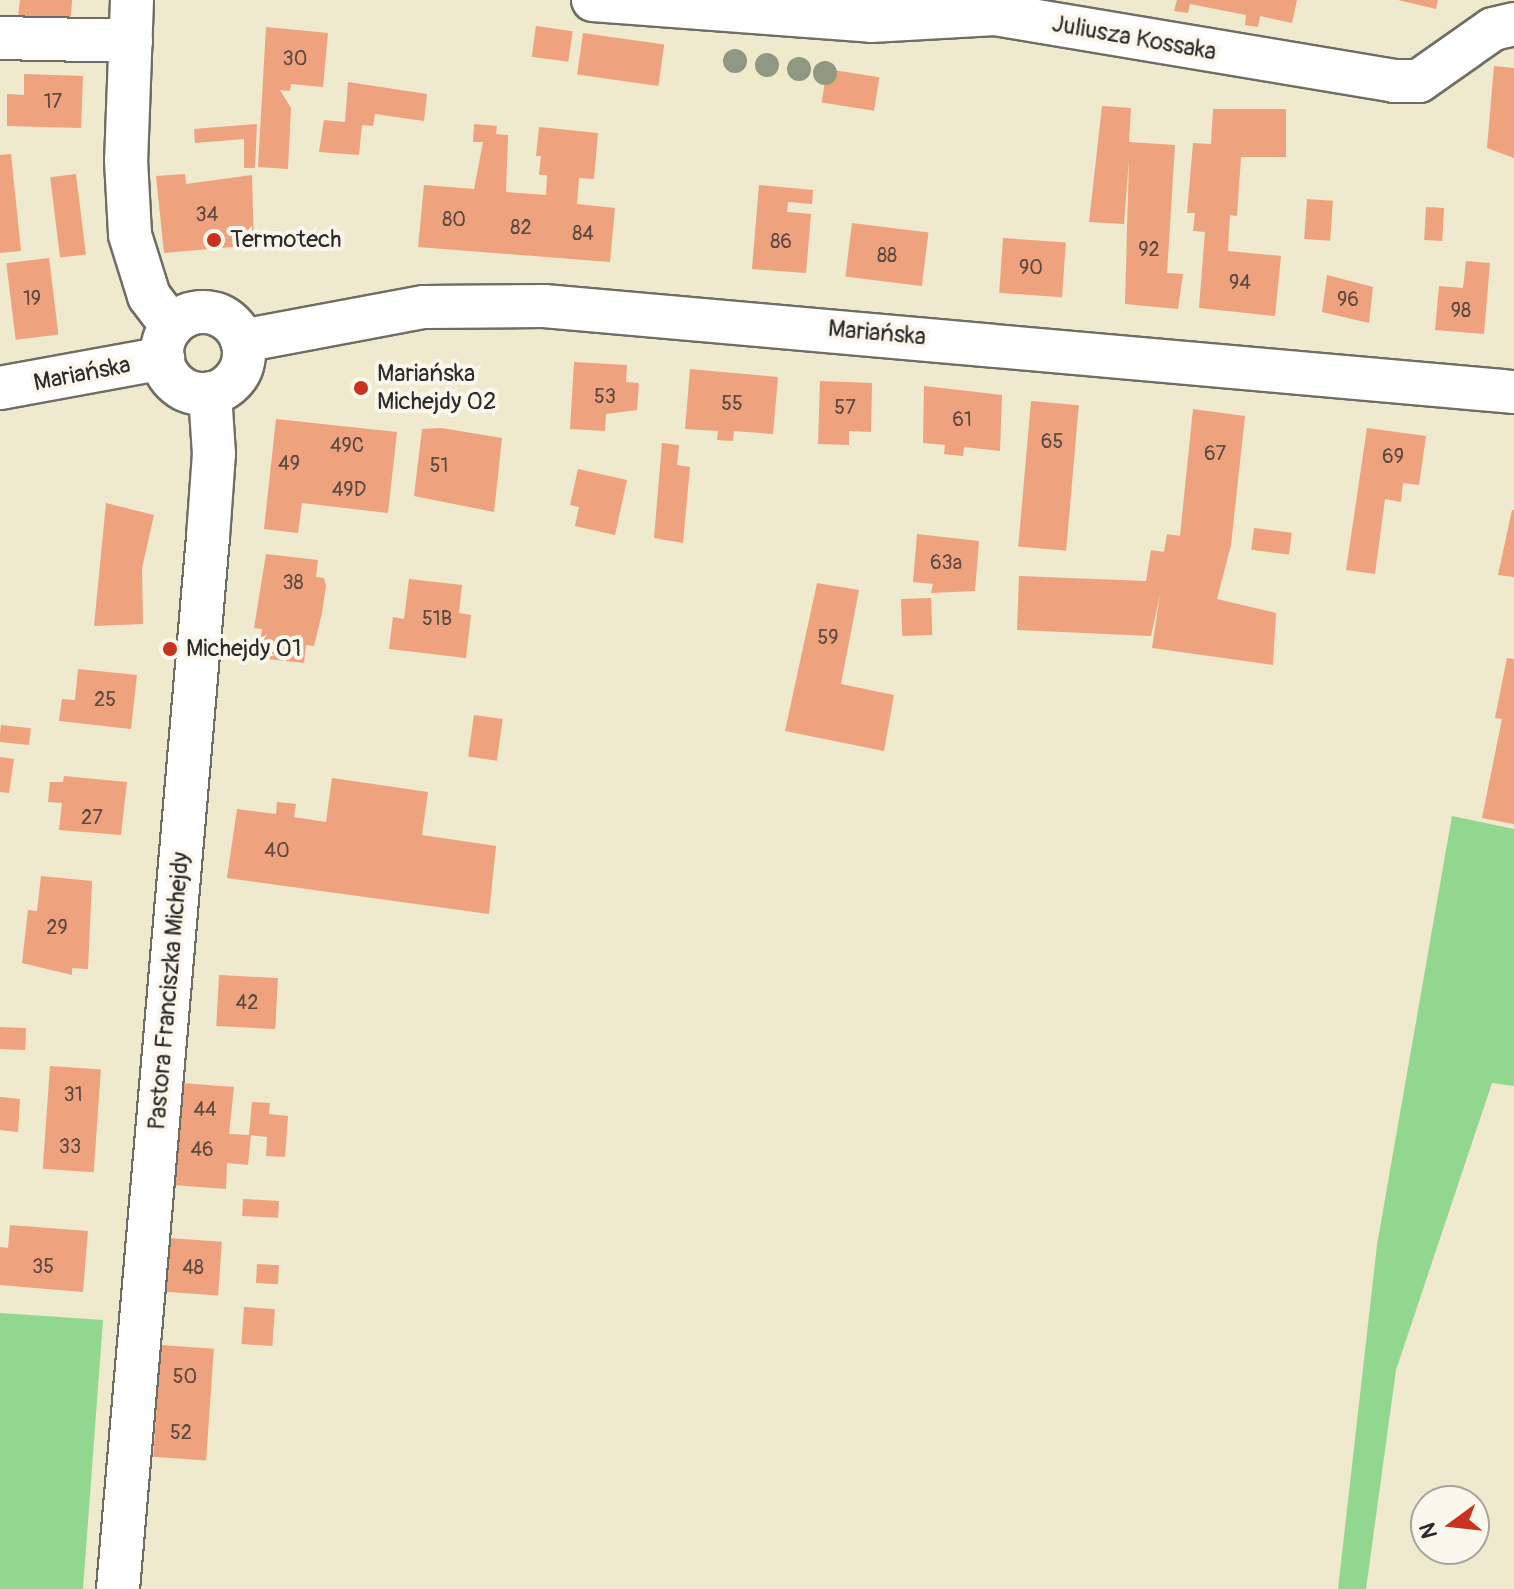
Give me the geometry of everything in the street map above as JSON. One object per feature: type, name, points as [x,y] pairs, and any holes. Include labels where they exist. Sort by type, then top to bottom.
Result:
[{"type":"street","name":"Juliusza Kossaka","points":[[593,0],[871,21],[995,14],[1394,81],[1419,81],[1493,29],[1514,24]]},
{"type":"street","points":[[0,38],[131,20],[126,160],[130,235],[167,342],[176,383],[195,393],[210,393],[236,377],[242,364],[242,341],[232,324],[208,313],[189,315],[167,342]]},
{"type":"street","name":"Mariańska","points":[[242,341],[424,307],[544,306],[1514,392]]},
{"type":"street","name":"Mariańska","points":[[0,388],[167,342]]},
{"type":"street","name":"Pastora Franciszka Michejdy","points":[[118,1589],[208,537],[214,454],[210,393]]},
{"type":"green space","points":[[1452,816],[1514,829],[1514,1086],[1492,1083],[1396,1370],[1366,1589],[1338,1589],[1377,1245]]},
{"type":"green space","points":[[0,1313],[103,1320],[83,1589],[0,1589]]},
{"type":"building","points":[[20,0],[72,0],[70,29],[17,25]]},
{"type":"building","points":[[1177,0],[1297,0],[1292,23],[1260,16],[1258,27],[1245,25],[1246,15],[1190,4],[1188,13],[1174,11]]},
{"type":"building","points":[[1398,0],[1438,0],[1436,9]]},
{"type":"building","points":[[536,26],[573,31],[568,62],[532,57]]},
{"type":"building","points":[[266,27],[328,33],[323,87],[291,84],[290,91],[280,90],[291,108],[288,169],[258,167]]},
{"type":"building","points":[[583,33],[664,44],[658,86],[577,75]]},
{"type":"building","points":[[1494,66],[1514,68],[1514,158],[1487,148]]},
{"type":"building","points":[[827,69],[879,77],[874,111],[822,103]]},
{"type":"building","points":[[24,74],[83,76],[81,128],[7,126],[7,94],[24,95]]},
{"type":"building","points":[[348,82],[427,94],[424,121],[375,114],[373,126],[362,125],[359,155],[319,152],[324,120],[345,122]]},
{"type":"building","points":[[1102,106],[1131,108],[1129,142],[1175,145],[1167,273],[1183,274],[1178,309],[1125,304],[1129,159],[1124,224],[1089,222]]},
{"type":"building","points":[[1213,109],[1286,109],[1286,157],[1241,157],[1237,216],[1230,215],[1228,251],[1281,256],[1275,316],[1199,308],[1205,232],[1193,231],[1195,213],[1187,213],[1193,143],[1211,144]]},
{"type":"building","points":[[257,124],[255,168],[244,168],[244,139],[195,143],[194,129]]},
{"type":"building","points":[[474,124],[497,126],[496,134],[508,135],[506,192],[546,195],[547,175],[539,175],[541,156],[536,156],[539,127],[598,133],[594,179],[579,178],[577,204],[615,208],[610,262],[418,247],[424,185],[474,189],[483,142],[473,142]]},
{"type":"building","points":[[11,154],[21,251],[0,253],[0,155]]},
{"type":"building","points":[[76,174],[86,254],[60,258],[50,177]]},
{"type":"building","points":[[185,174],[186,184],[252,175],[254,245],[164,253],[156,176]]},
{"type":"building","points":[[759,185],[813,190],[812,204],[788,202],[787,212],[811,214],[806,273],[752,269]]},
{"type":"building","points":[[1307,199],[1333,201],[1330,241],[1304,239]]},
{"type":"building","points":[[1426,207],[1444,208],[1442,241],[1424,240]]},
{"type":"building","points":[[852,223],[928,232],[922,286],[845,277]]},
{"type":"building","points":[[1003,238],[1066,242],[1062,297],[999,293]]},
{"type":"building","points":[[49,258],[58,334],[16,340],[6,263]]},
{"type":"building","points":[[1466,261],[1490,263],[1484,334],[1435,330],[1439,286],[1463,288]]},
{"type":"building","points":[[1327,275],[1373,287],[1369,323],[1322,312]]},
{"type":"building","points":[[574,362],[627,365],[626,382],[639,383],[637,410],[606,414],[605,431],[570,429]]},
{"type":"building","points":[[690,369],[778,377],[773,434],[734,431],[733,441],[717,440],[718,431],[685,429]]},
{"type":"building","points":[[820,381],[872,383],[871,432],[849,431],[849,445],[818,444]]},
{"type":"building","points":[[924,386],[1002,395],[1000,451],[964,447],[963,456],[944,454],[945,445],[923,443]]},
{"type":"building","points":[[1031,401],[1079,405],[1066,551],[1018,546]]},
{"type":"building","points":[[1193,409],[1245,416],[1231,545],[1217,599],[1276,613],[1273,665],[1152,648],[1160,595],[1151,636],[1017,630],[1019,576],[1146,581],[1151,550],[1164,552],[1167,534],[1180,536]]},
{"type":"building","points":[[276,419],[397,432],[388,513],[302,503],[298,533],[264,529]]},
{"type":"building","points":[[441,428],[502,438],[494,512],[414,496],[422,429]]},
{"type":"building","points":[[1367,428],[1426,436],[1419,485],[1403,483],[1401,502],[1385,499],[1375,574],[1346,570]]},
{"type":"building","points":[[662,443],[679,445],[677,465],[690,467],[683,543],[654,538]]},
{"type":"building","points":[[578,469],[627,480],[615,535],[575,526],[579,507],[570,505]]},
{"type":"building","points":[[106,503],[154,515],[142,568],[143,624],[94,626]]},
{"type":"building","points":[[1514,510],[1514,577],[1498,575]]},
{"type":"building","points":[[1254,528],[1292,533],[1289,554],[1251,550]]},
{"type":"building","points":[[917,534],[979,541],[975,591],[931,593],[933,584],[913,582]]},
{"type":"building","points":[[266,554],[318,560],[316,577],[324,578],[326,586],[314,646],[306,645],[304,663],[258,658],[262,629],[254,628]]},
{"type":"building","points":[[409,579],[462,585],[459,613],[471,615],[466,658],[389,649],[393,617],[404,619]]},
{"type":"building","points":[[817,583],[859,590],[841,684],[894,695],[884,751],[785,731]]},
{"type":"building","points":[[931,598],[932,635],[902,636],[901,599]]},
{"type":"building","points":[[1507,658],[1514,659],[1514,824],[1482,818],[1502,719],[1495,718]]},
{"type":"building","points":[[78,669],[137,675],[131,729],[59,721],[62,699],[75,700]]},
{"type":"building","points":[[474,715],[503,719],[497,761],[468,757]]},
{"type":"building","points":[[1,725],[31,728],[29,745],[0,742]]},
{"type":"building","points":[[0,757],[14,759],[9,793],[0,792]]},
{"type":"building","points":[[64,776],[127,782],[121,835],[59,830],[62,803],[48,802],[50,782],[63,782]]},
{"type":"building","points":[[332,778],[428,792],[422,835],[496,846],[489,914],[227,878],[237,809],[276,814],[277,802],[296,804],[294,817],[326,822]]},
{"type":"building","points":[[41,876],[92,881],[88,969],[72,968],[72,975],[22,963],[28,910],[37,911]]},
{"type":"building","points":[[219,975],[278,978],[275,1029],[216,1026]]},
{"type":"building","points":[[0,1027],[26,1028],[25,1050],[0,1049]]},
{"type":"building","points":[[50,1066],[101,1070],[94,1172],[43,1169]]},
{"type":"building","points":[[181,1083],[234,1087],[229,1134],[251,1135],[248,1165],[227,1163],[226,1189],[173,1185]]},
{"type":"building","points":[[0,1097],[20,1099],[18,1132],[0,1130]]},
{"type":"building","points":[[252,1102],[270,1103],[269,1114],[288,1116],[285,1157],[266,1156],[267,1137],[249,1135]]},
{"type":"building","points":[[243,1199],[279,1201],[278,1218],[242,1216]]},
{"type":"building","points":[[10,1225],[88,1231],[83,1292],[0,1285],[0,1247],[8,1248]]},
{"type":"building","points":[[169,1238],[222,1242],[218,1296],[165,1292]]},
{"type":"building","points":[[257,1264],[279,1265],[278,1284],[256,1283]]},
{"type":"building","points":[[244,1307],[275,1309],[272,1346],[241,1344]]},
{"type":"building","points":[[161,1345],[214,1349],[206,1460],[153,1457]]},
{"type":"place","name":"Termotech","points":[[214,240]]},
{"type":"place","name":"Mariańska Michejdy 02","points":[[361,388]]},
{"type":"place","name":"Michejdy 01","points":[[170,649]]}]
